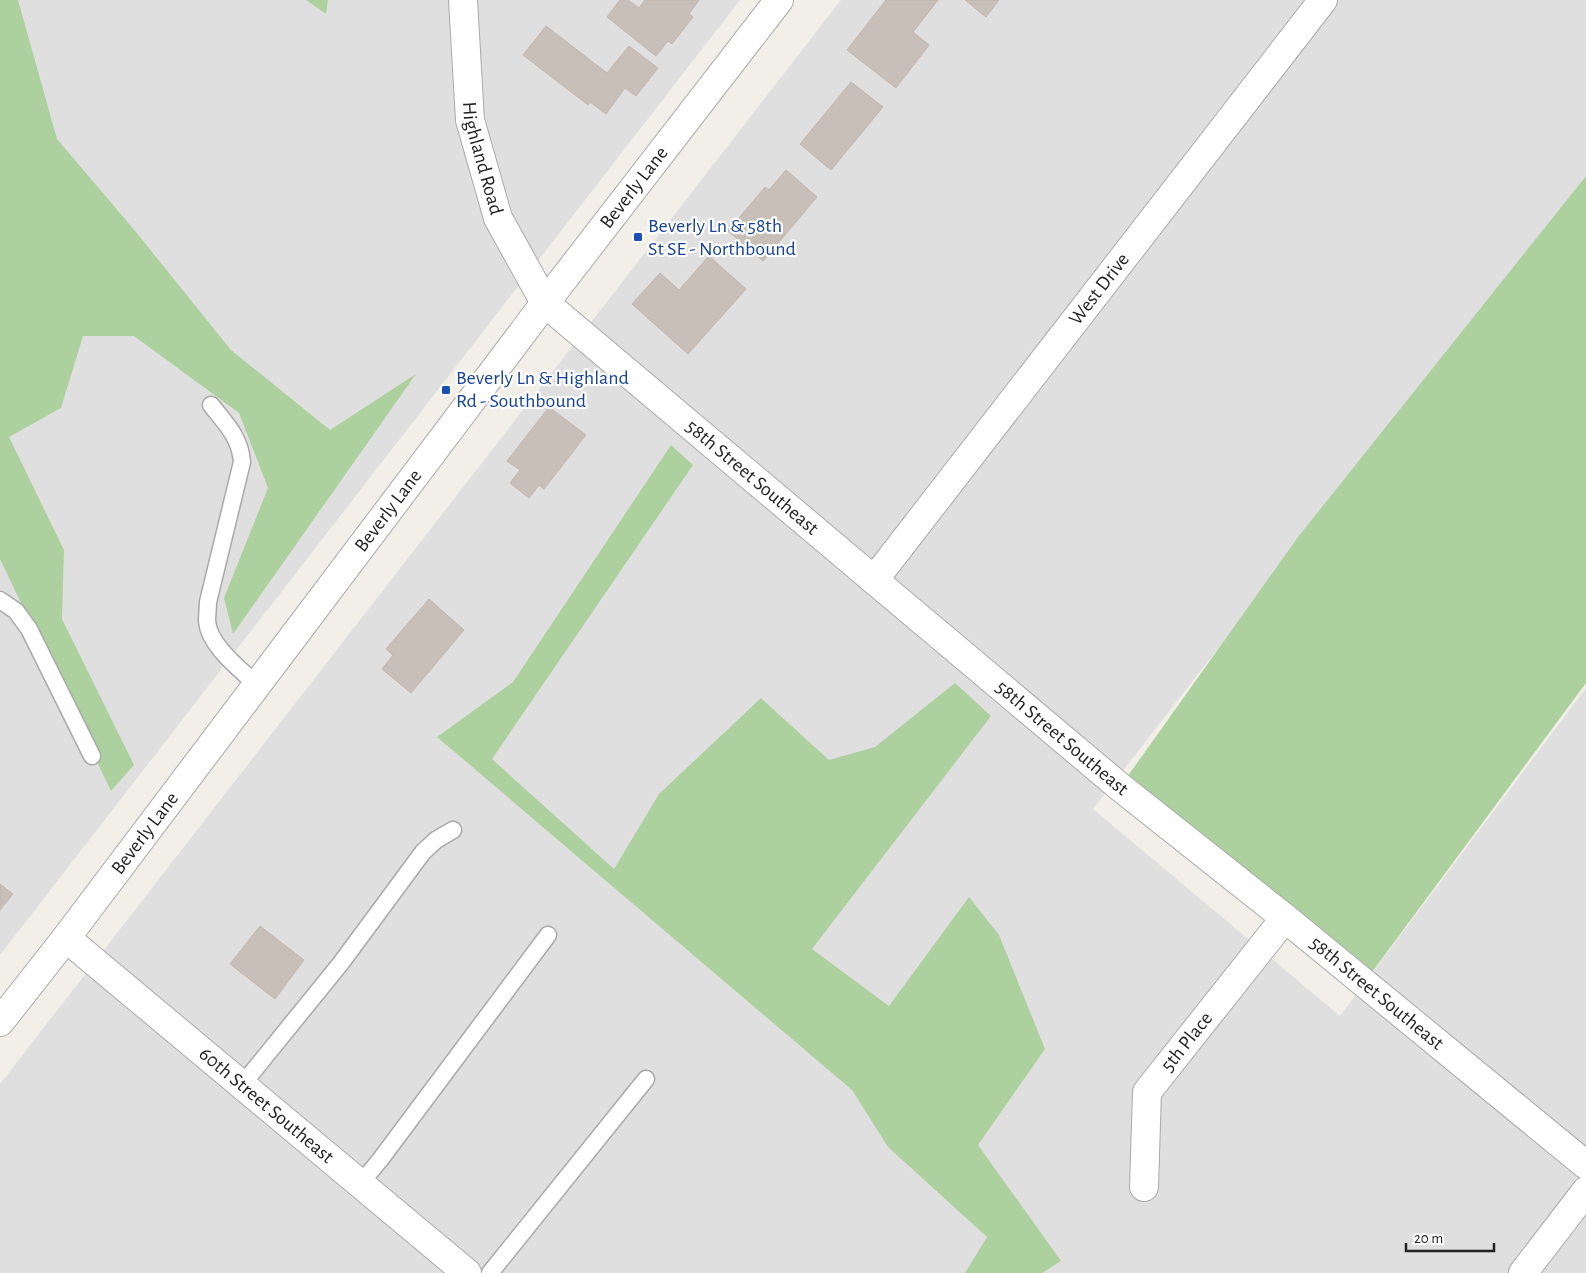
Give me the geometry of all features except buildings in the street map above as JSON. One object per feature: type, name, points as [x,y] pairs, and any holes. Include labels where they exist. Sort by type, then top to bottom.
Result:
[{"type":"street","name":"Highland Road","points":[[463,0],[470,120],[498,218],[545,303]]},
{"type":"street","name":"Beverly Lane","points":[[0,1022],[66,938],[545,303],[779,0]]},
{"type":"street","name":"West Drive","points":[[874,580],[1323,0]]},
{"type":"street","name":"58th Street Southeast","points":[[545,303],[1120,787],[1285,918],[1586,1165]]},
{"type":"street","name":"5th Place","points":[[1144,1187],[1147,1092],[1285,918]]},
{"type":"street","name":"60th Street Southeast","points":[[66,938],[467,1273]]},
{"type":"street","points":[[1523,1273],[1586,1190]]},
{"type":"lane","points":[[212,404],[236,436],[241,450],[242,462],[208,602],[207,623],[214,641],[257,685]]},
{"type":"lane","points":[[0,600],[16,611],[29,629],[92,756]]},
{"type":"lane","points":[[242,1085],[341,962],[423,852],[436,840],[453,830]]},
{"type":"lane","points":[[360,1184],[548,935]]},
{"type":"lane","points":[[490,1273],[646,1079]]},
{"type":"shaded area","points":[[0,0],[740,0],[0,955]]},
{"type":"shaded area","points":[[841,0],[1586,0],[1586,176],[1093,809],[1340,1016],[1586,688],[1586,1273],[0,1273],[0,1084]]},
{"type":"green space","points":[[0,0],[18,0],[57,139],[136,232],[231,350],[330,430],[416,374],[233,634],[224,598],[268,488],[239,413],[134,336],[83,336],[61,408],[9,437],[64,550],[62,619],[134,765],[111,791],[0,559]]},
{"type":"green space","points":[[306,0],[328,0],[326,14]]},
{"type":"green space","points":[[1586,176],[1586,683],[1364,983],[1120,787],[1298,537]]},
{"type":"green space","points":[[671,445],[693,465],[492,759],[614,869],[659,794],[761,698],[829,760],[875,747],[955,683],[991,716],[812,949],[889,1006],[969,897],[999,935],[1045,1049],[978,1145],[1061,1261],[1042,1273],[965,1273],[987,1237],[888,1147],[852,1090],[437,737],[513,682]]},
{"type":"place","name":"Beverly Ln & 58th St SE - Northbound","points":[[638,237]]},
{"type":"place","name":"Beverly Ln & Highland Rd - Southbound","points":[[446,390]]}]
